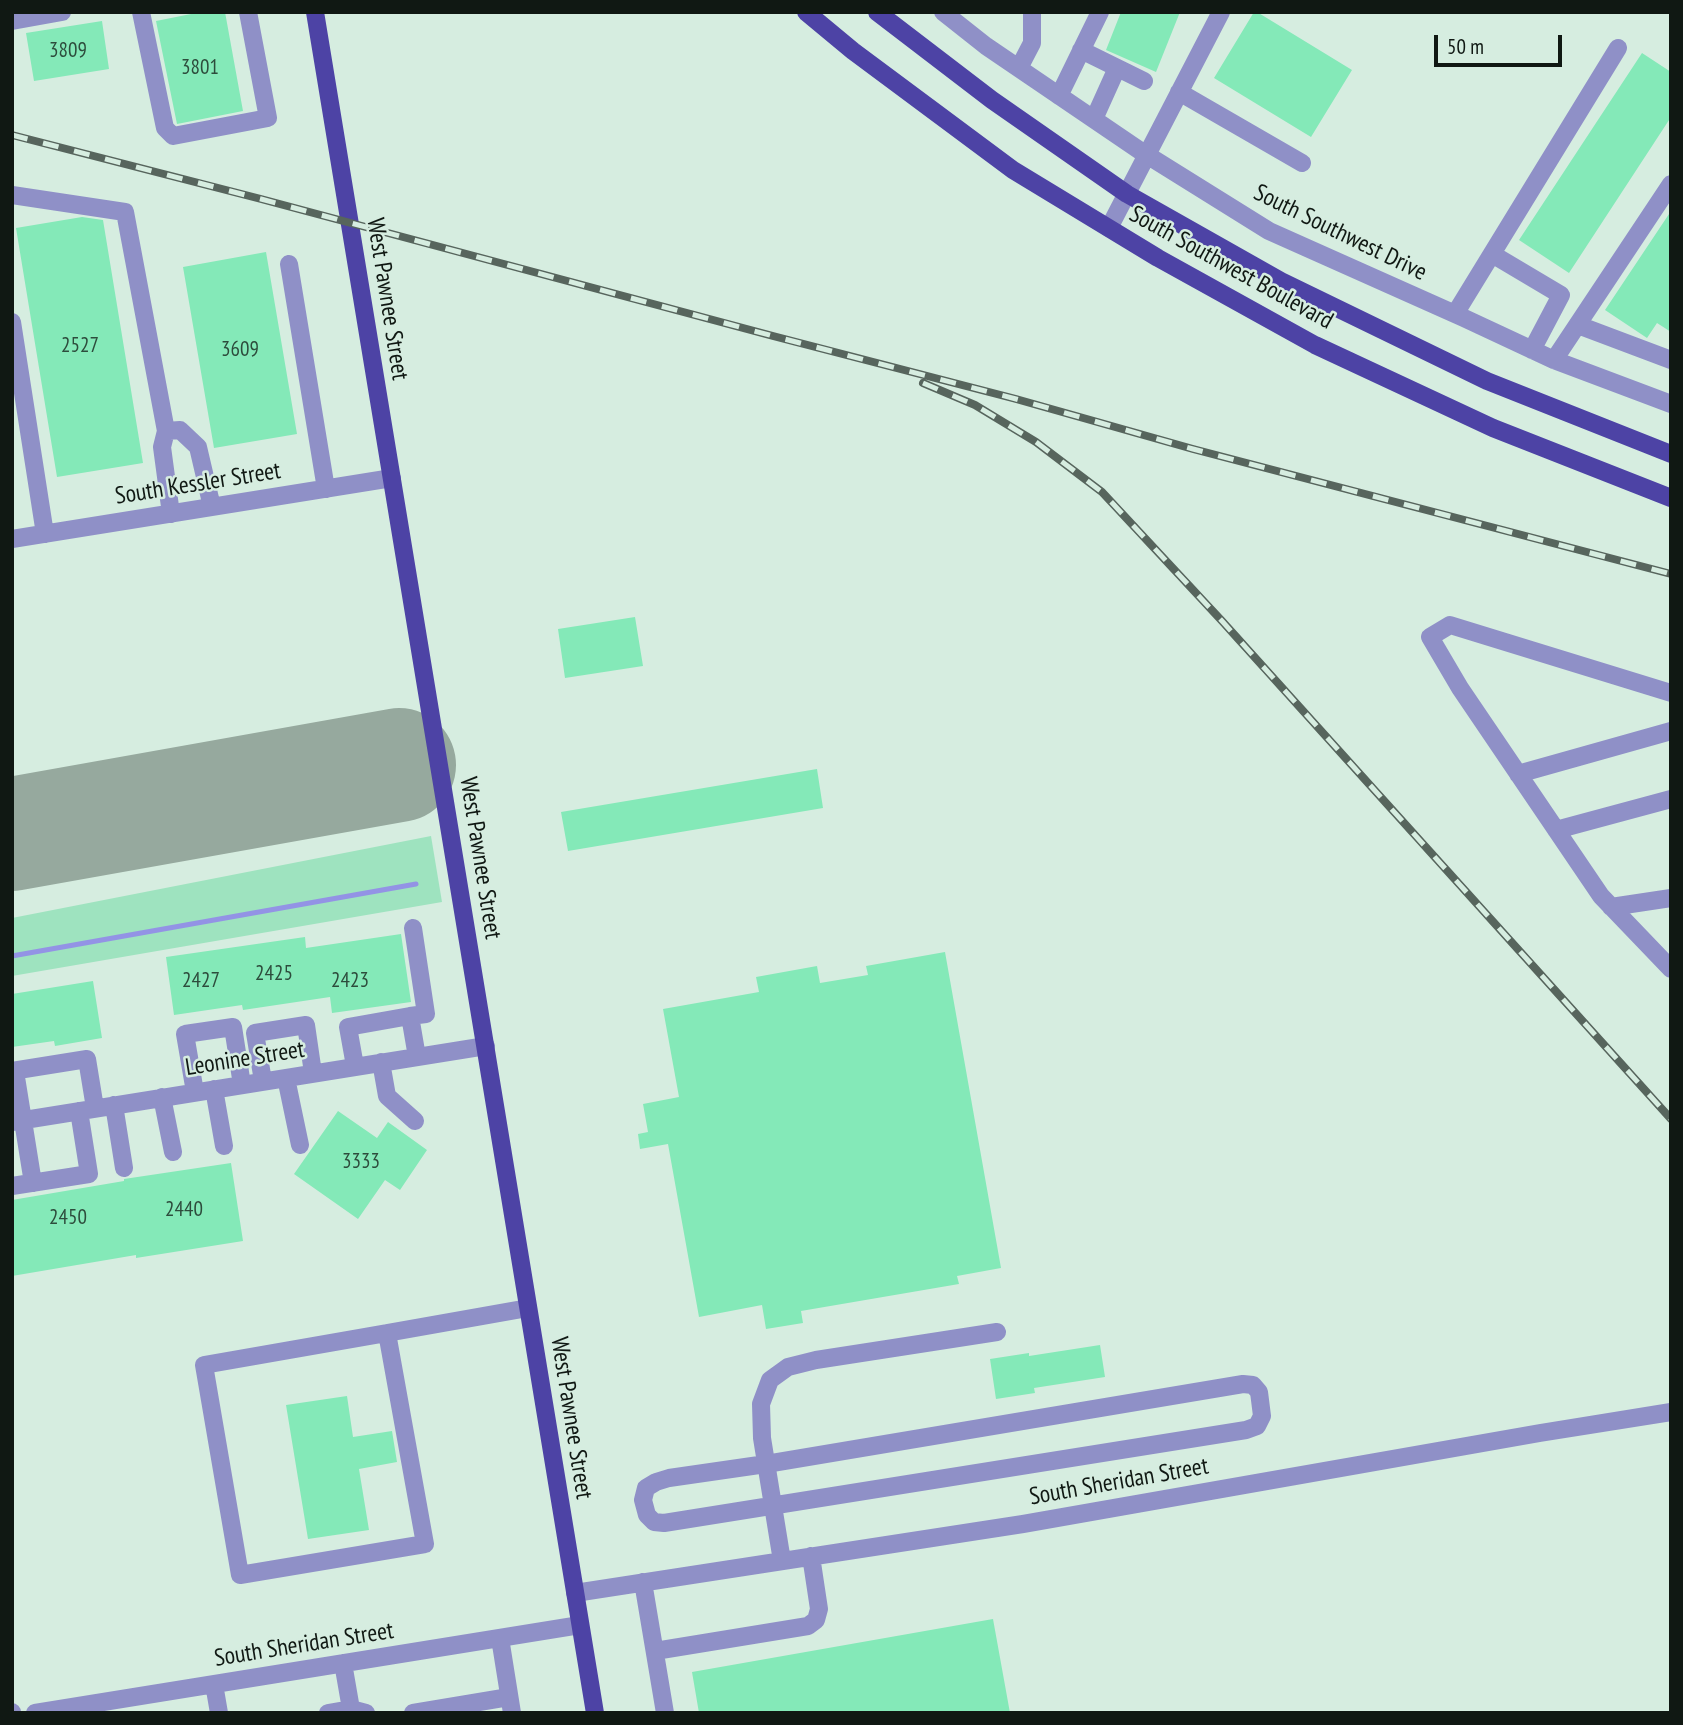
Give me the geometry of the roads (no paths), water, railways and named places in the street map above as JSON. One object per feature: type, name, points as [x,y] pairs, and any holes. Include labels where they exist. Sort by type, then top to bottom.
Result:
[{"type":"main road","name":"West Pawnee Street","points":[[315,12],[595,1713]]},
{"type":"main road","name":"South Southwest Boulevard","points":[[806,12],[853,51],[1013,170],[1158,258],[1315,345],[1493,428],[1671,498]]},
{"type":"main road","name":"South Southwest Boulevard","points":[[877,12],[992,100],[1127,194],[1281,281],[1487,381],[1671,454]]},
{"type":"street","points":[[12,21],[62,12]]},
{"type":"street","points":[[141,12],[165,128],[173,136],[268,118],[248,12]]},
{"type":"street","name":"South Southwest Drive","points":[[943,12],[986,46],[1059,96],[1269,231],[1555,360],[1671,404]]},
{"type":"street","points":[[1019,68],[1032,43],[1032,12]]},
{"type":"street","points":[[1059,96],[1100,12]]},
{"type":"street","points":[[1109,228],[1221,12]]},
{"type":"street","points":[[1455,314],[1618,48]]},
{"type":"street","points":[[1081,50],[1144,81]]},
{"type":"street","points":[[1094,119],[1117,68]]},
{"type":"street","points":[[1179,92],[1302,163]]},
{"type":"street","points":[[1555,360],[1671,184]]},
{"type":"street","points":[[12,195],[125,212],[166,431],[162,447],[171,513]]},
{"type":"street","points":[[1492,254],[1561,295],[1532,350]]},
{"type":"street","points":[[289,264],[326,489]]},
{"type":"street","points":[[12,322],[45,534]]},
{"type":"street","points":[[1578,325],[1671,360]]},
{"type":"street","points":[[166,431],[180,430],[198,447],[212,507]]},
{"type":"street","name":"South Kessler Street","points":[[12,539],[392,478]]},
{"type":"street","points":[[1671,693],[1450,625],[1430,637],[1460,688],[1601,896],[1671,969]]},
{"type":"street","points":[[1518,774],[1671,731]]},
{"type":"street","points":[[1556,830],[1671,799]]},
{"type":"street","points":[[1611,907],[1671,898]]},
{"type":"street","points":[[355,1066],[348,1027],[426,1014],[413,928]]},
{"type":"street","points":[[410,1016],[417,1057]]},
{"type":"street","points":[[263,1081],[256,1033],[306,1025],[313,1073]]},
{"type":"street","points":[[195,1092],[185,1034],[233,1027],[242,1084]]},
{"type":"street","name":"Leonine Street","points":[[17,1121],[486,1045]]},
{"type":"street","points":[[12,1186],[89,1174],[87,1059],[13,1071],[17,1121],[33,1182]]},
{"type":"street","points":[[381,1062],[387,1097],[415,1121]]},
{"type":"street","points":[[286,1077],[300,1145]]},
{"type":"street","points":[[214,1089],[224,1146]]},
{"type":"street","points":[[162,1097],[173,1152]]},
{"type":"street","points":[[114,1105],[124,1168]]},
{"type":"street","points":[[387,1333],[425,1544],[240,1576],[204,1365],[528,1308]]},
{"type":"street","points":[[782,1561],[762,1438],[761,1404],[770,1380],[789,1367],[816,1360],[997,1332]]},
{"type":"street","points":[[1243,1384],[1252,1385],[1259,1392],[1262,1416],[1257,1426],[1246,1430],[773,1506],[664,1523],[654,1522],[647,1515],[643,1500],[646,1488],[669,1478],[1243,1384]]},
{"type":"street","name":"South Sheridan Street","points":[[575,1593],[1023,1524],[1671,1412]]},
{"type":"street","points":[[654,1651],[808,1626],[816,1620],[819,1609],[811,1556]]},
{"type":"street","points":[[643,1582],[665,1713]]},
{"type":"street","name":"South Sheridan Street","points":[[35,1713],[135,1705],[214,1684],[580,1625]]},
{"type":"street","points":[[413,1713],[511,1705],[500,1638]]},
{"type":"street","points":[[328,1713],[358,1711],[343,1663]]},
{"type":"street","points":[[214,1684],[219,1713]]},
{"type":"waterway","points":[[12,956],[416,884]]},
{"type":"railway","points":[[12,135],[1671,574]]},
{"type":"railway","points":[[923,383],[975,405],[1036,442],[1102,492],[1222,621],[1671,1119]]}]
